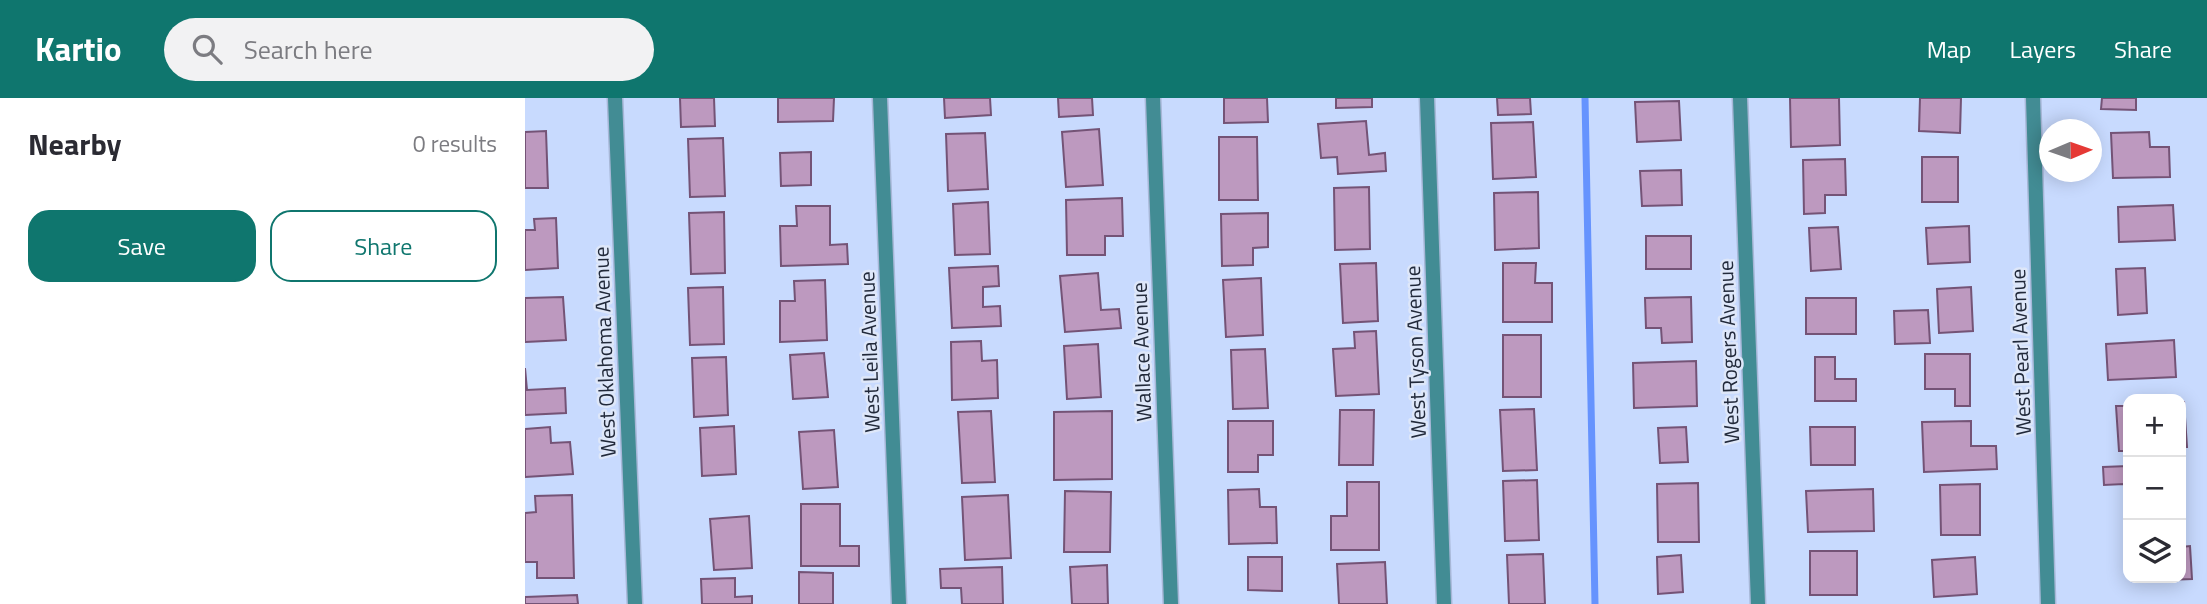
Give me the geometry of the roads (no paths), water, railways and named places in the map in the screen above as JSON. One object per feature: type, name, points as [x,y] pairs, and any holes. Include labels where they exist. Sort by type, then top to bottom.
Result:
[{"type":"street","name":"West Oklahoma Avenue","points":[[615,98],[635,604]]},
{"type":"street","name":"West Leila Avenue","points":[[880,98],[899,604]]},
{"type":"street","name":"Wallace Avenue","points":[[1153,98],[1171,604]]},
{"type":"street","name":"West Tyson Avenue","points":[[1427,98],[1444,604]]},
{"type":"street","name":"West Rogers Avenue","points":[[1740,98],[1758,604]]},
{"type":"street","name":"West Pearl Avenue","points":[[2033,98],[2048,604]]},
{"type":"waterway","points":[[1585,98],[1595,604]]}]
